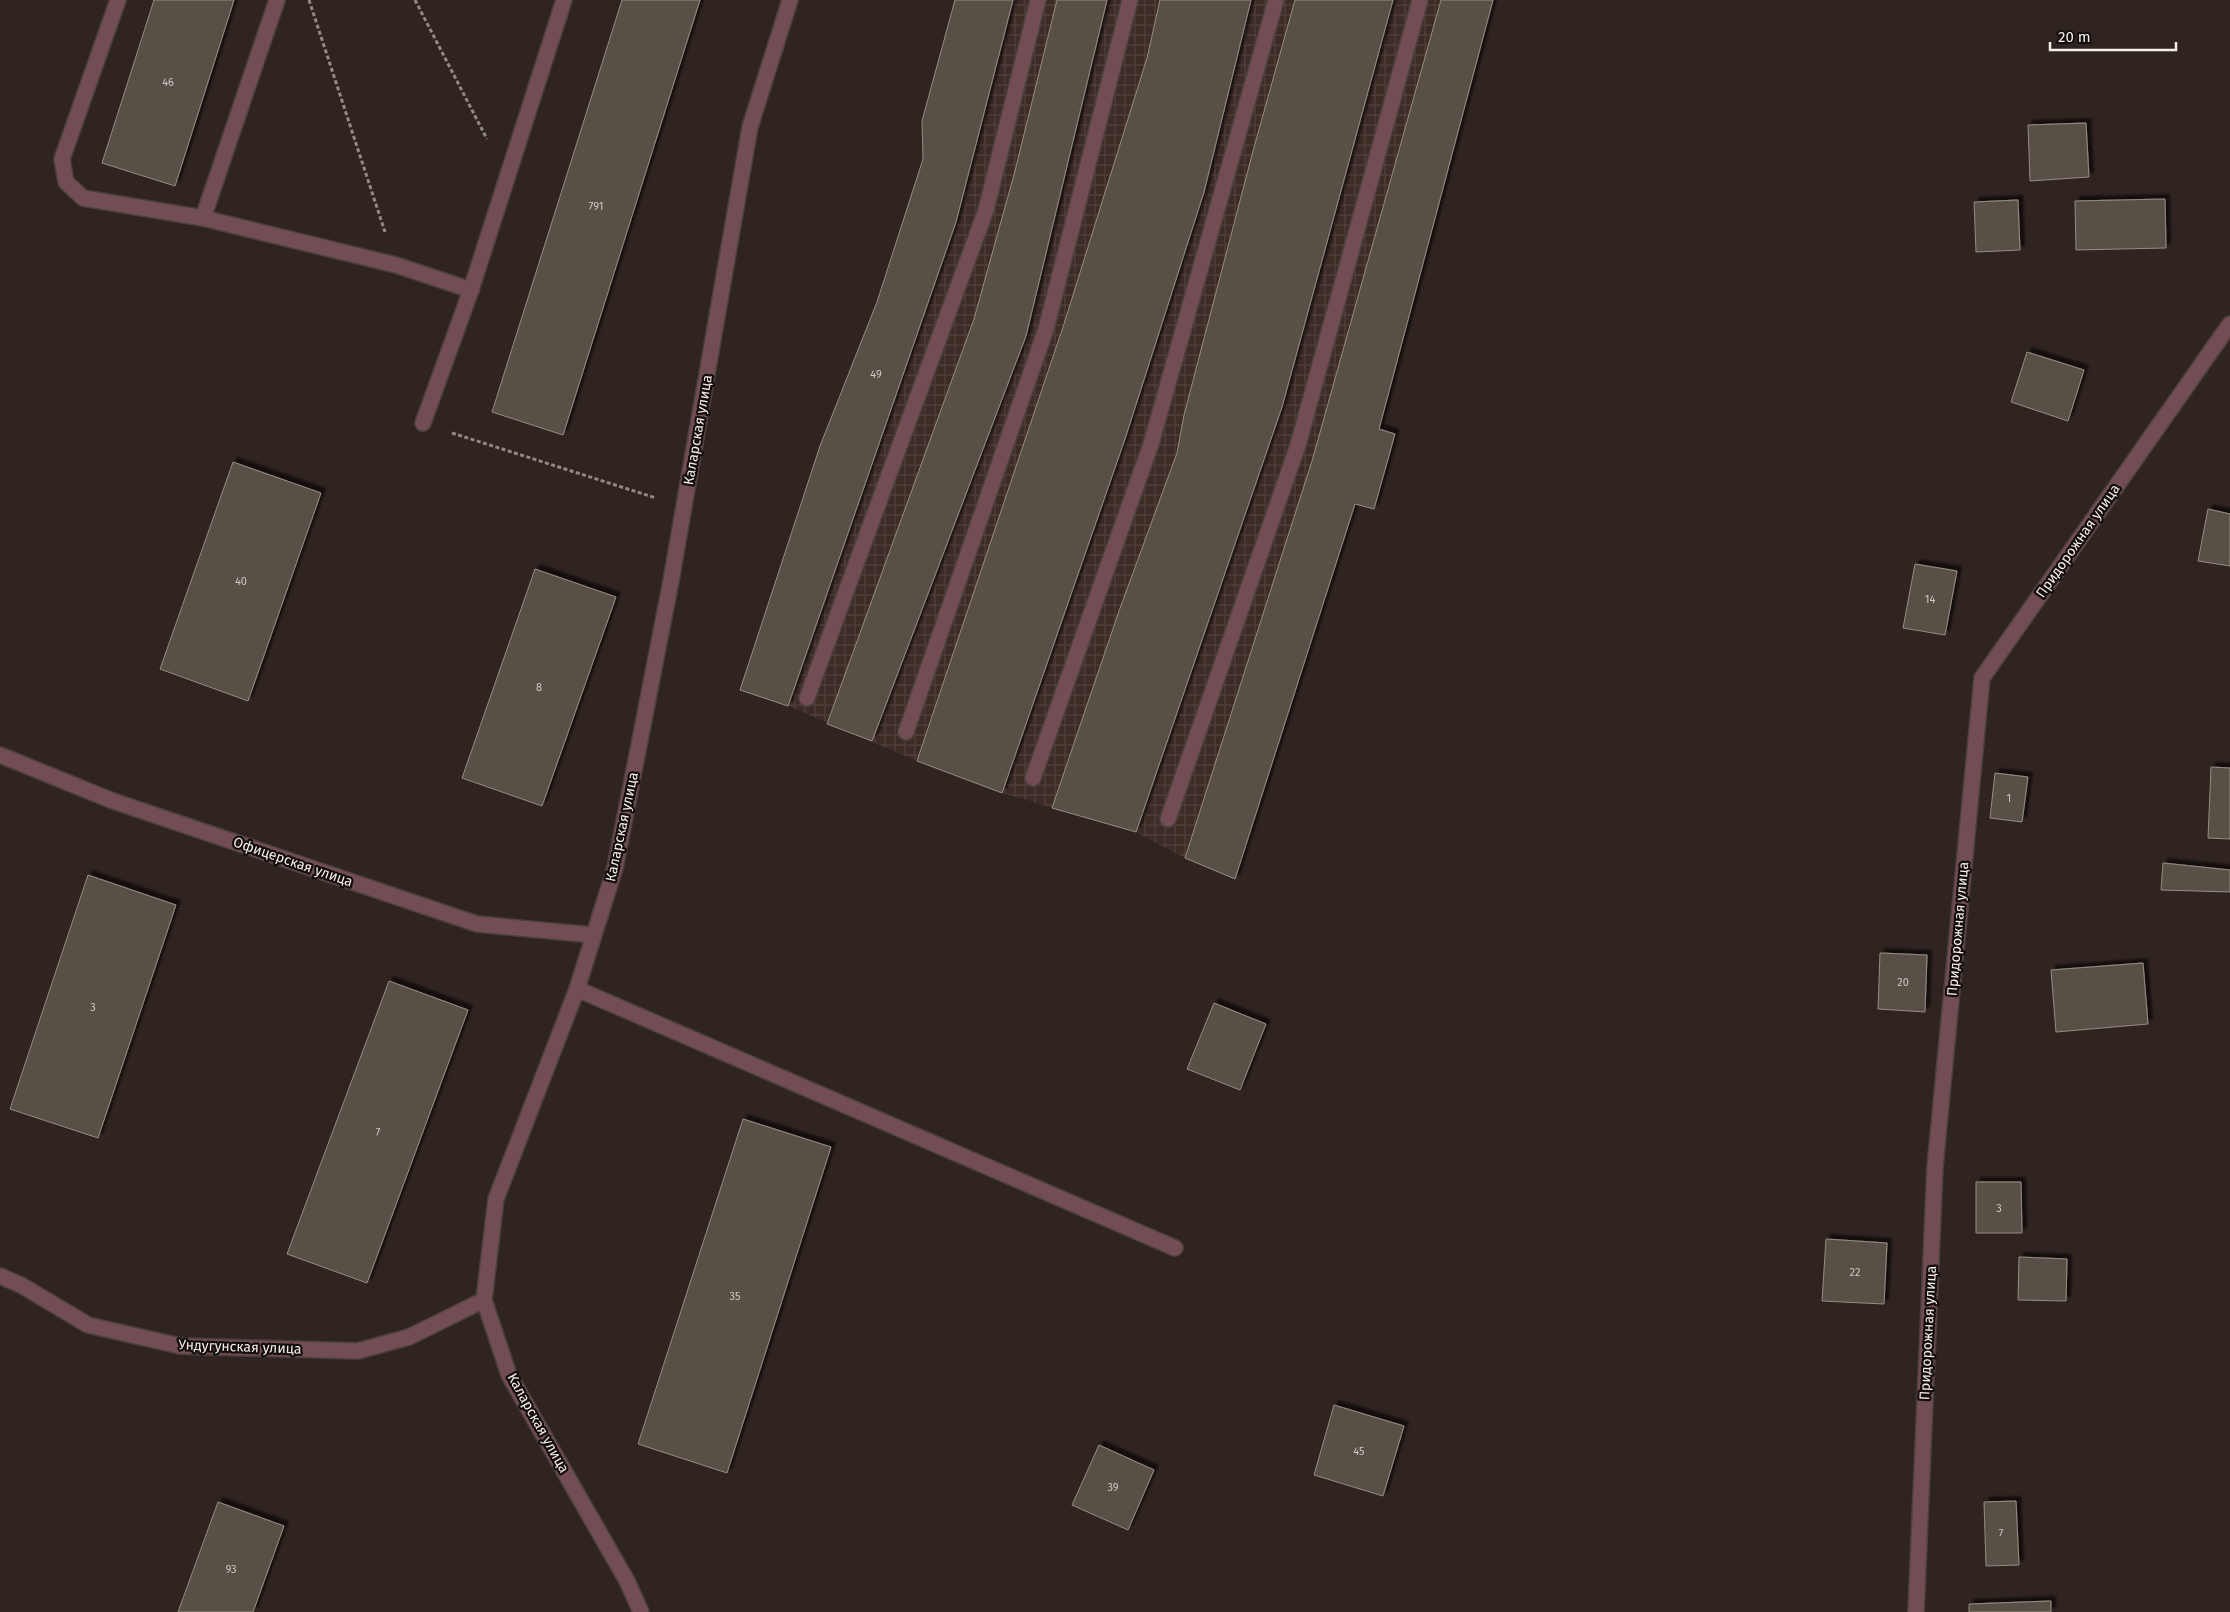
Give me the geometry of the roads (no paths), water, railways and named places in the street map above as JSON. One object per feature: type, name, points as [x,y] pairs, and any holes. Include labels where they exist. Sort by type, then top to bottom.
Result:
[{"type":"street","points":[[118,0],[62,159],[66,182],[83,198],[202,218],[396,265],[471,290]]},
{"type":"street","points":[[202,218],[277,0]]},
{"type":"street","points":[[423,423],[471,290],[564,0]]},
{"type":"street","name":"Каларская улица","points":[[641,1612],[627,1581],[509,1375],[484,1300],[496,1200],[577,989],[615,868],[684,507],[750,127],[790,0]]},
{"type":"street","points":[[807,698],[986,210],[1038,0]]},
{"type":"street","points":[[906,732],[1046,329],[1130,0]]},
{"type":"street","points":[[1033,778],[1152,444],[1276,0]]},
{"type":"street","points":[[1168,818],[1298,445],[1420,0]]},
{"type":"street","name":"Придорожная улица","points":[[1916,1612],[1935,1167],[1982,678],[2230,324]]},
{"type":"street","name":"Офицерская улица","points":[[0,756],[113,801],[477,924],[594,935]]},
{"type":"street","points":[[577,989],[1175,1248]]},
{"type":"street","name":"Ундугунская улица","points":[[0,1276],[21,1285],[88,1325],[180,1346],[358,1351],[409,1337],[484,1300]]}]
